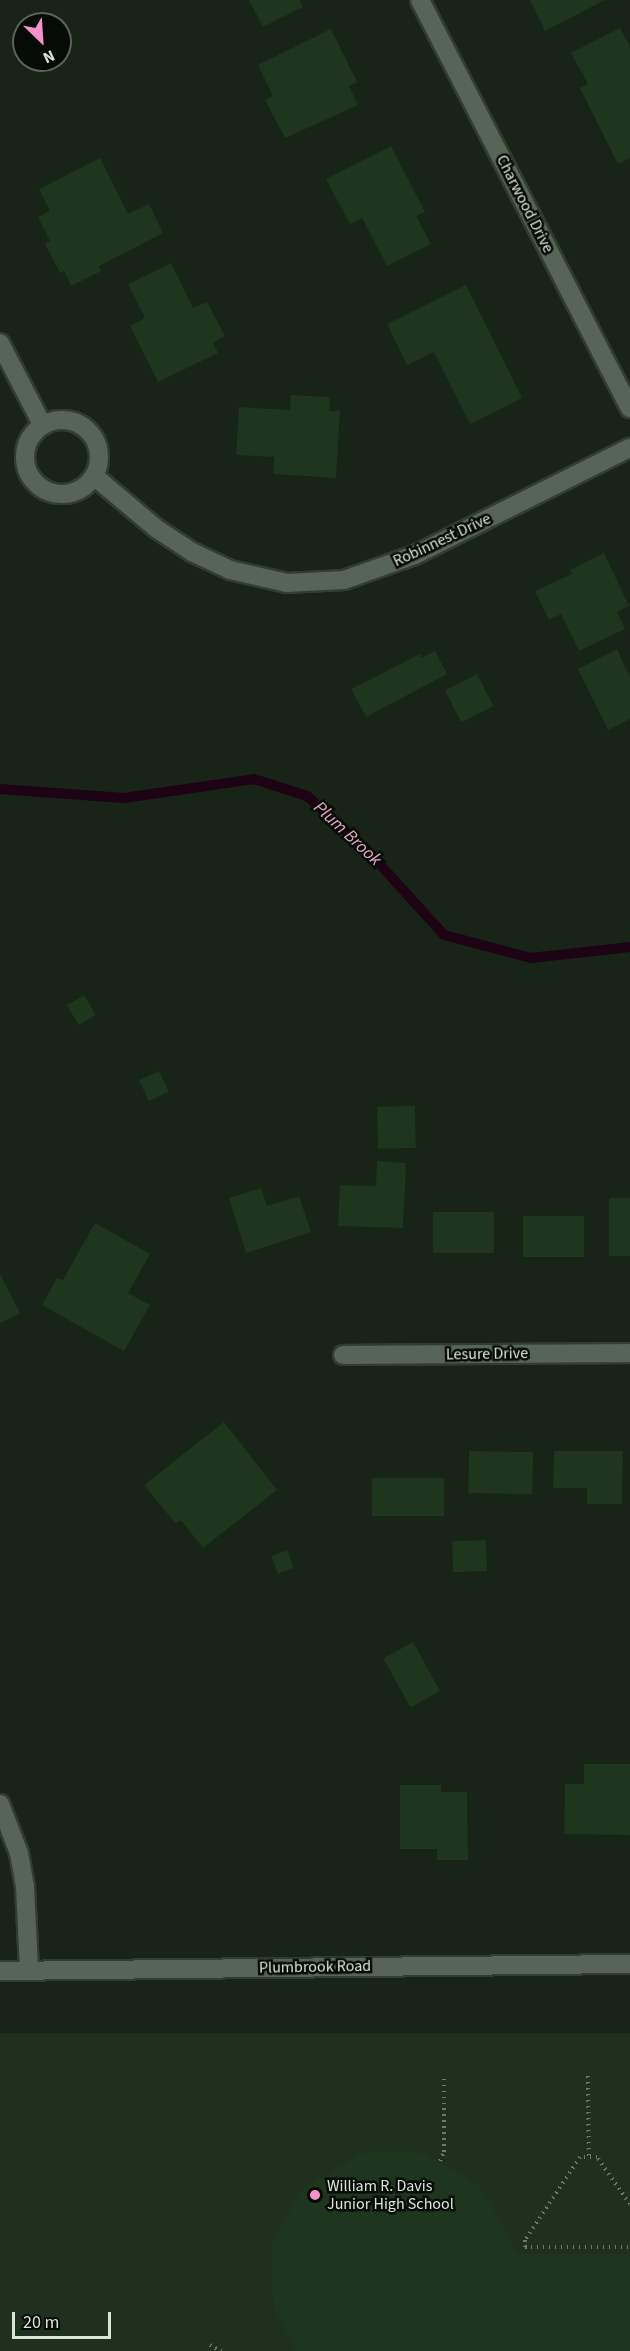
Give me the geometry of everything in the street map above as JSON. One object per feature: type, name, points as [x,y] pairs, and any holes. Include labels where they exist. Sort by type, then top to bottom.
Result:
[{"type":"street","name":"Charwood Drive","points":[[420,0],[630,408]]},
{"type":"street","points":[[0,343],[43,426]]},
{"type":"street","points":[[66,420],[88,431],[98,452],[94,476],[76,491],[64,494],[51,493],[32,479],[25,462],[27,443],[43,426],[66,420]]},
{"type":"street","name":"Robinnest Drive","points":[[94,476],[157,529],[192,552],[230,570],[286,583],[310,582],[344,580],[415,555],[630,448]]},
{"type":"street","name":"Lesure Drive","points":[[343,1355],[630,1353]]},
{"type":"street","points":[[0,1804],[18,1853],[25,1887],[28,1970]]},
{"type":"street","name":"Plumbrook Road","points":[[0,1971],[630,1964]]},
{"type":"path","points":[[588,2076],[589,2157]]},
{"type":"path","points":[[440,2161],[444,2151],[444,2077]]},
{"type":"path","points":[[630,2204],[597,2157],[580,2157],[525,2240],[525,2247],[630,2247]]},
{"type":"path","points":[[210,2345],[221,2351]]},
{"type":"shaded area","name":"William R. Davis Junior High School","points":[[0,2033],[630,2033],[630,2351],[0,2351]]},
{"type":"building","points":[[249,0],[300,0],[303,7],[263,27]]},
{"type":"building","points":[[530,0],[605,0],[545,31]]},
{"type":"building","points":[[620,28],[630,47],[630,158],[618,164],[580,88],[588,84],[571,53]]},
{"type":"building","points":[[331,29],[357,82],[349,86],[358,105],[285,138],[265,100],[273,96],[258,65]]},
{"type":"building","points":[[391,146],[425,212],[416,216],[431,244],[387,266],[362,218],[350,224],[326,179]]},
{"type":"building","points":[[100,158],[128,214],[149,204],[163,233],[99,266],[101,271],[71,286],[64,271],[60,273],[45,244],[50,241],[38,217],[50,211],[39,189]]},
{"type":"building","points":[[171,263],[193,308],[207,302],[225,336],[213,343],[218,353],[158,382],[130,326],[145,318],[128,284]]},
{"type":"building","points":[[466,285],[522,398],[470,424],[434,352],[407,365],[387,324]]},
{"type":"building","points":[[291,395],[330,397],[329,411],[340,411],[336,478],[273,474],[274,457],[236,455],[239,407],[290,410]]},
{"type":"building","points":[[604,553],[629,606],[617,612],[625,629],[579,651],[561,614],[549,620],[535,591],[572,574],[570,570]]},
{"type":"building","points":[[617,649],[630,677],[630,719],[608,730],[578,669]]},
{"type":"building","points":[[435,651],[447,674],[366,717],[351,689],[420,654],[421,658]]},
{"type":"building","points":[[477,674],[493,706],[461,722],[445,690]]},
{"type":"building","points":[[84,995],[96,1015],[79,1025],[67,1005]]},
{"type":"building","points":[[159,1071],[169,1092],[149,1101],[139,1080]]},
{"type":"building","points":[[415,1106],[416,1148],[378,1149],[377,1107]]},
{"type":"building","points":[[377,1161],[406,1163],[403,1228],[338,1226],[340,1185],[376,1186]]},
{"type":"building","points":[[261,1188],[267,1206],[299,1196],[311,1232],[246,1253],[229,1198]]},
{"type":"building","points":[[609,1198],[630,1198],[630,1256],[609,1256]]},
{"type":"building","points":[[433,1212],[494,1212],[494,1253],[433,1253]]},
{"type":"building","points":[[523,1216],[584,1216],[584,1257],[523,1257]]},
{"type":"building","points":[[95,1223],[150,1254],[128,1293],[150,1305],[124,1351],[42,1305],[57,1278],[63,1280]]},
{"type":"building","points":[[0,1274],[20,1313],[0,1323]]},
{"type":"building","points":[[224,1422],[277,1490],[203,1548],[181,1520],[175,1523],[144,1485]]},
{"type":"building","points":[[469,1451],[533,1452],[532,1494],[468,1493]]},
{"type":"building","points":[[554,1451],[623,1451],[622,1504],[587,1504],[587,1488],[553,1488]]},
{"type":"building","points":[[372,1478],[444,1478],[444,1516],[372,1516]]},
{"type":"building","points":[[486,1540],[487,1571],[453,1572],[452,1541]]},
{"type":"building","points":[[287,1550],[294,1568],[278,1574],[271,1556]]},
{"type":"building","points":[[413,1642],[440,1691],[410,1707],[383,1658]]},
{"type":"building","points":[[584,1764],[630,1764],[630,1835],[564,1834],[565,1784],[584,1784]]},
{"type":"building","points":[[400,1785],[441,1785],[441,1792],[467,1792],[468,1860],[437,1860],[437,1849],[400,1849]]},
{"type":"building","points":[[361,2153],[423,2153],[480,2186],[519,2254],[630,2254],[630,2351],[296,2351],[273,2306],[271,2246],[300,2191]]},
{"type":"waterway","name":"Plum Brook","points":[[0,789],[124,798],[254,779],[307,796],[366,849],[444,935],[531,958],[630,947]]},
{"type":"place","name":"William R. Davis Junior High School","points":[[315,2195]]}]
